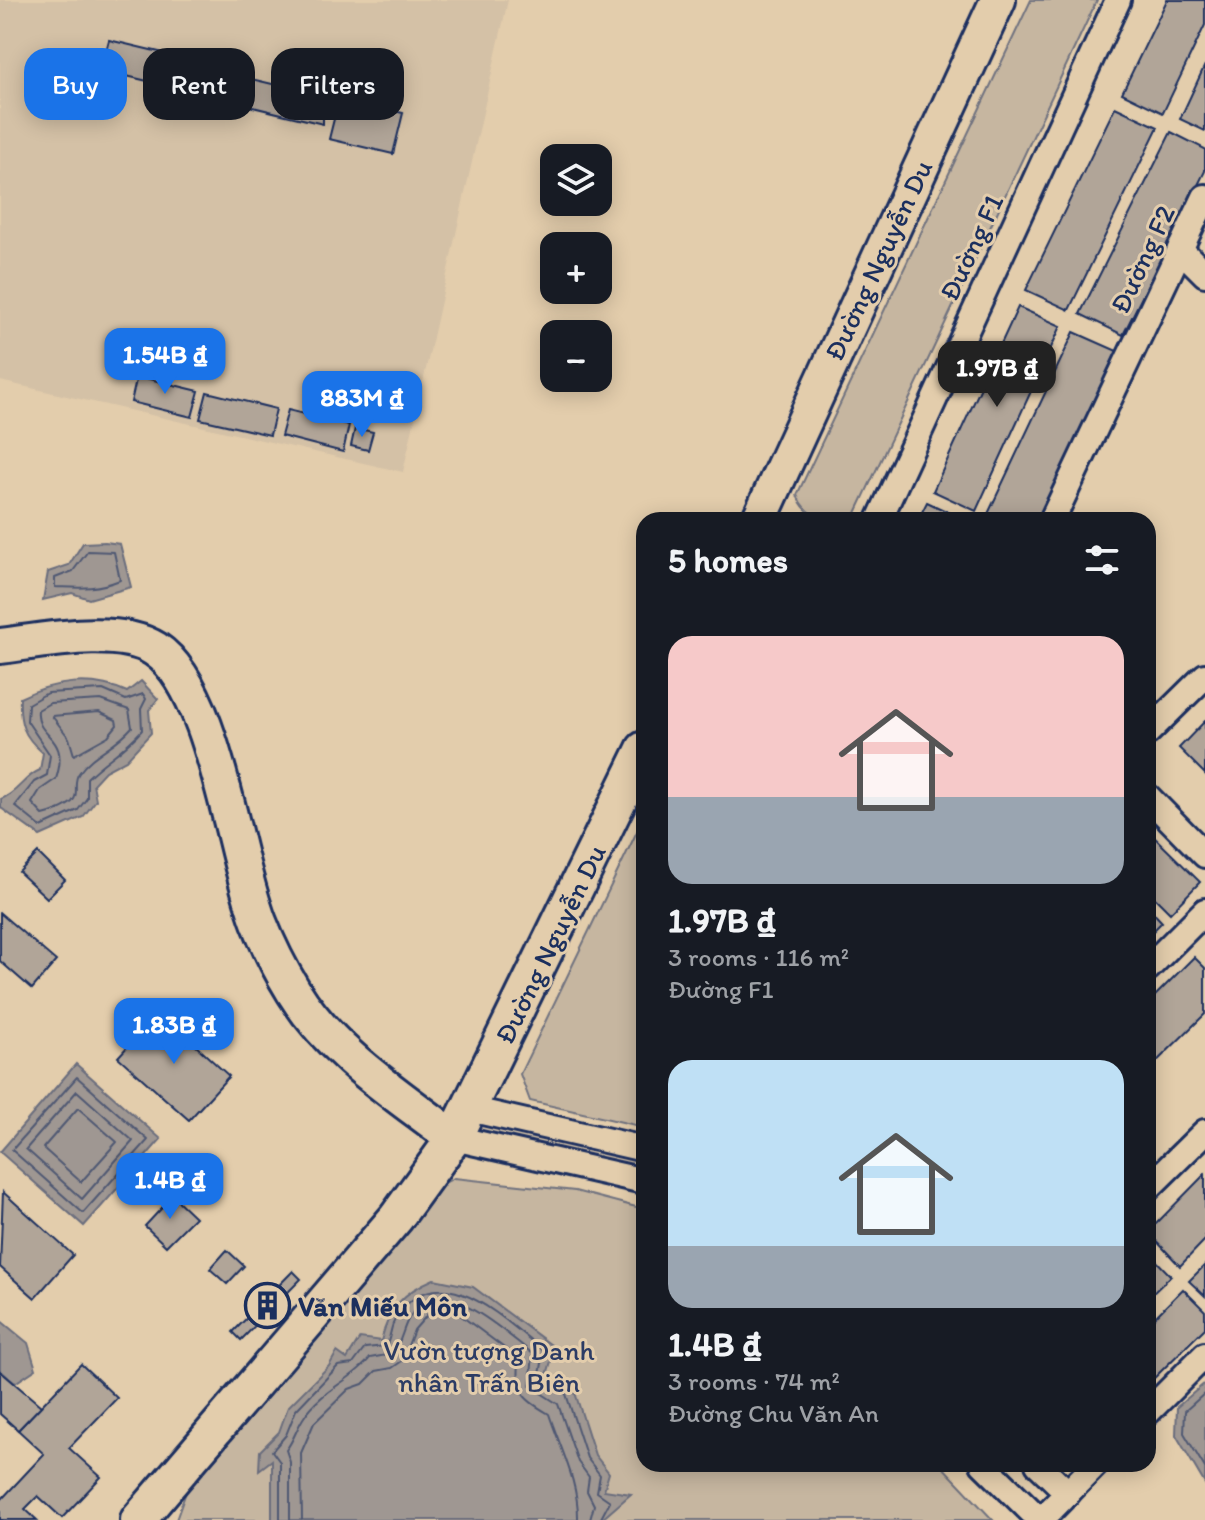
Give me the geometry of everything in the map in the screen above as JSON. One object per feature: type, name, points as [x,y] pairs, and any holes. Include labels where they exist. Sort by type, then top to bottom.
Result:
[{"type":"main road","name":"Đường Nguyễn Du","points":[[764,512],[998,0]]},
{"type":"main road","points":[[0,646],[92,637],[117,638],[155,649],[175,667],[188,684],[210,745],[259,923],[294,991],[316,1024],[353,1060],[461,1124]]},
{"type":"main road","name":"Đường Nguyễn Du","points":[[138,1520],[396,1218],[461,1124],[636,765]]},
{"type":"street","name":"Đường F1","points":[[883,512],[1118,0]]},
{"type":"street","name":"Đường F2","points":[[1056,512],[1205,197]]},
{"type":"street","points":[[1180,249],[1205,274]]},
{"type":"street","points":[[1156,724],[1205,676]]},
{"type":"street","points":[[1156,805],[1205,855]]},
{"type":"street","points":[[1156,960],[1205,911]]},
{"type":"street","points":[[461,1124],[636,1148]]},
{"type":"street","points":[[461,1124],[636,1179]]},
{"type":"street","points":[[1156,1180],[1205,1132]]},
{"type":"street","points":[[1156,1404],[1205,1355]]},
{"type":"street","points":[[991,1472],[1040,1520],[1088,1472]]},
{"type":"street","points":[[1046,1472],[1068,1493]]},
{"type":"shaded area","points":[[0,0],[508,0],[403,472],[0,381]]},
{"type":"green space","points":[[1031,0],[1097,0],[856,512],[809,512],[797,495]]},
{"type":"green space","points":[[636,834],[636,1125],[530,1101],[520,1074]]},
{"type":"green space","name":"Vườn tượng Danh nhân Trấn Biên","points":[[454,1178],[575,1191],[636,1207],[636,1472],[948,1472],[993,1520],[176,1520],[190,1481],[440,1185]]},
{"type":"water","points":[[83,543],[120,544],[131,587],[89,599],[72,593],[43,600],[48,572],[69,565]]},
{"type":"water","points":[[141,681],[158,699],[149,710],[151,733],[126,760],[105,771],[93,784],[96,800],[83,817],[40,836],[1,808],[1,799],[40,770],[43,753],[24,728],[20,698],[59,684],[86,682],[127,692]]},
{"type":"water","points":[[76,1064],[161,1139],[84,1226],[0,1152]]},
{"type":"water","points":[[434,1279],[473,1287],[555,1348],[546,1378],[559,1385],[571,1380],[595,1455],[609,1473],[604,1490],[631,1494],[601,1520],[272,1520],[272,1460],[259,1470],[260,1451],[279,1432],[288,1407],[329,1366],[337,1352],[347,1359],[360,1338],[381,1341],[388,1319],[399,1302]]},
{"type":"water","points":[[0,1320],[28,1343],[36,1369],[15,1383],[0,1370]]},
{"type":"water","points":[[1205,1383],[1205,1484],[1176,1435],[1177,1407]]},
{"type":"building","points":[[1167,0],[1205,0],[1205,25],[1163,113],[1122,93]]},
{"type":"building","points":[[109,40],[143,48],[143,80],[127,76],[127,48],[107,48]]},
{"type":"building","points":[[1205,65],[1205,131],[1180,119]]},
{"type":"building","points":[[255,80],[271,84],[271,111],[255,108]]},
{"type":"building","points":[[1115,107],[1158,127],[1069,310],[1026,290]]},
{"type":"building","points":[[334,120],[401,120],[393,154],[329,139]]},
{"type":"building","points":[[1171,132],[1205,149],[1205,171],[1123,335],[1080,314]]},
{"type":"building","points":[[1018,307],[1061,326],[976,511],[933,491]]},
{"type":"building","points":[[1074,332],[1117,351],[1042,512],[989,512]]},
{"type":"building","points":[[137,376],[199,391],[192,417],[131,402]]},
{"type":"building","points":[[207,392],[276,409],[270,435],[200,419]]},
{"type":"building","points":[[288,410],[349,425],[343,452],[281,436]]},
{"type":"building","points":[[355,428],[373,432],[368,450],[351,446]]},
{"type":"building","points":[[927,502],[948,512],[922,512]]},
{"type":"building","points":[[1205,721],[1205,774],[1179,748]]},
{"type":"building","points":[[1156,839],[1200,882],[1170,913],[1156,899]]},
{"type":"building","points":[[38,853],[65,880],[47,898],[19,872]]},
{"type":"building","points":[[0,913],[56,961],[32,989],[0,961]]},
{"type":"building","points":[[1194,957],[1205,968],[1205,1014],[1156,1062],[1156,995]]},
{"type":"building","points":[[159,1012],[229,1076],[189,1120],[118,1057]]},
{"type":"building","points":[[1205,1174],[1205,1240],[1180,1266],[1156,1240],[1156,1224]]},
{"type":"building","points":[[3,1192],[73,1255],[35,1298],[0,1267]]},
{"type":"building","points":[[173,1196],[195,1217],[166,1246],[145,1226]]},
{"type":"building","points":[[227,1250],[244,1266],[227,1284],[210,1269]]},
{"type":"building","points":[[1156,1260],[1171,1276],[1156,1290]]},
{"type":"building","points":[[1205,1265],[1205,1296],[1189,1281]]},
{"type":"building","name":"Văn Miếu Môn","points":[[293,1271],[301,1279],[241,1340],[233,1332]]},
{"type":"building","points":[[1183,1289],[1205,1311],[1205,1328],[1156,1376],[1156,1316]]},
{"type":"building","points":[[81,1364],[117,1398],[69,1448],[101,1477],[62,1518],[38,1496],[25,1509],[37,1520],[0,1520],[0,1501],[44,1454],[18,1430]]},
{"type":"building","points":[[0,1371],[41,1406],[18,1430],[0,1414]]},
{"type":"place","name":"Văn Miếu Môn","points":[[267,1306]]}]
